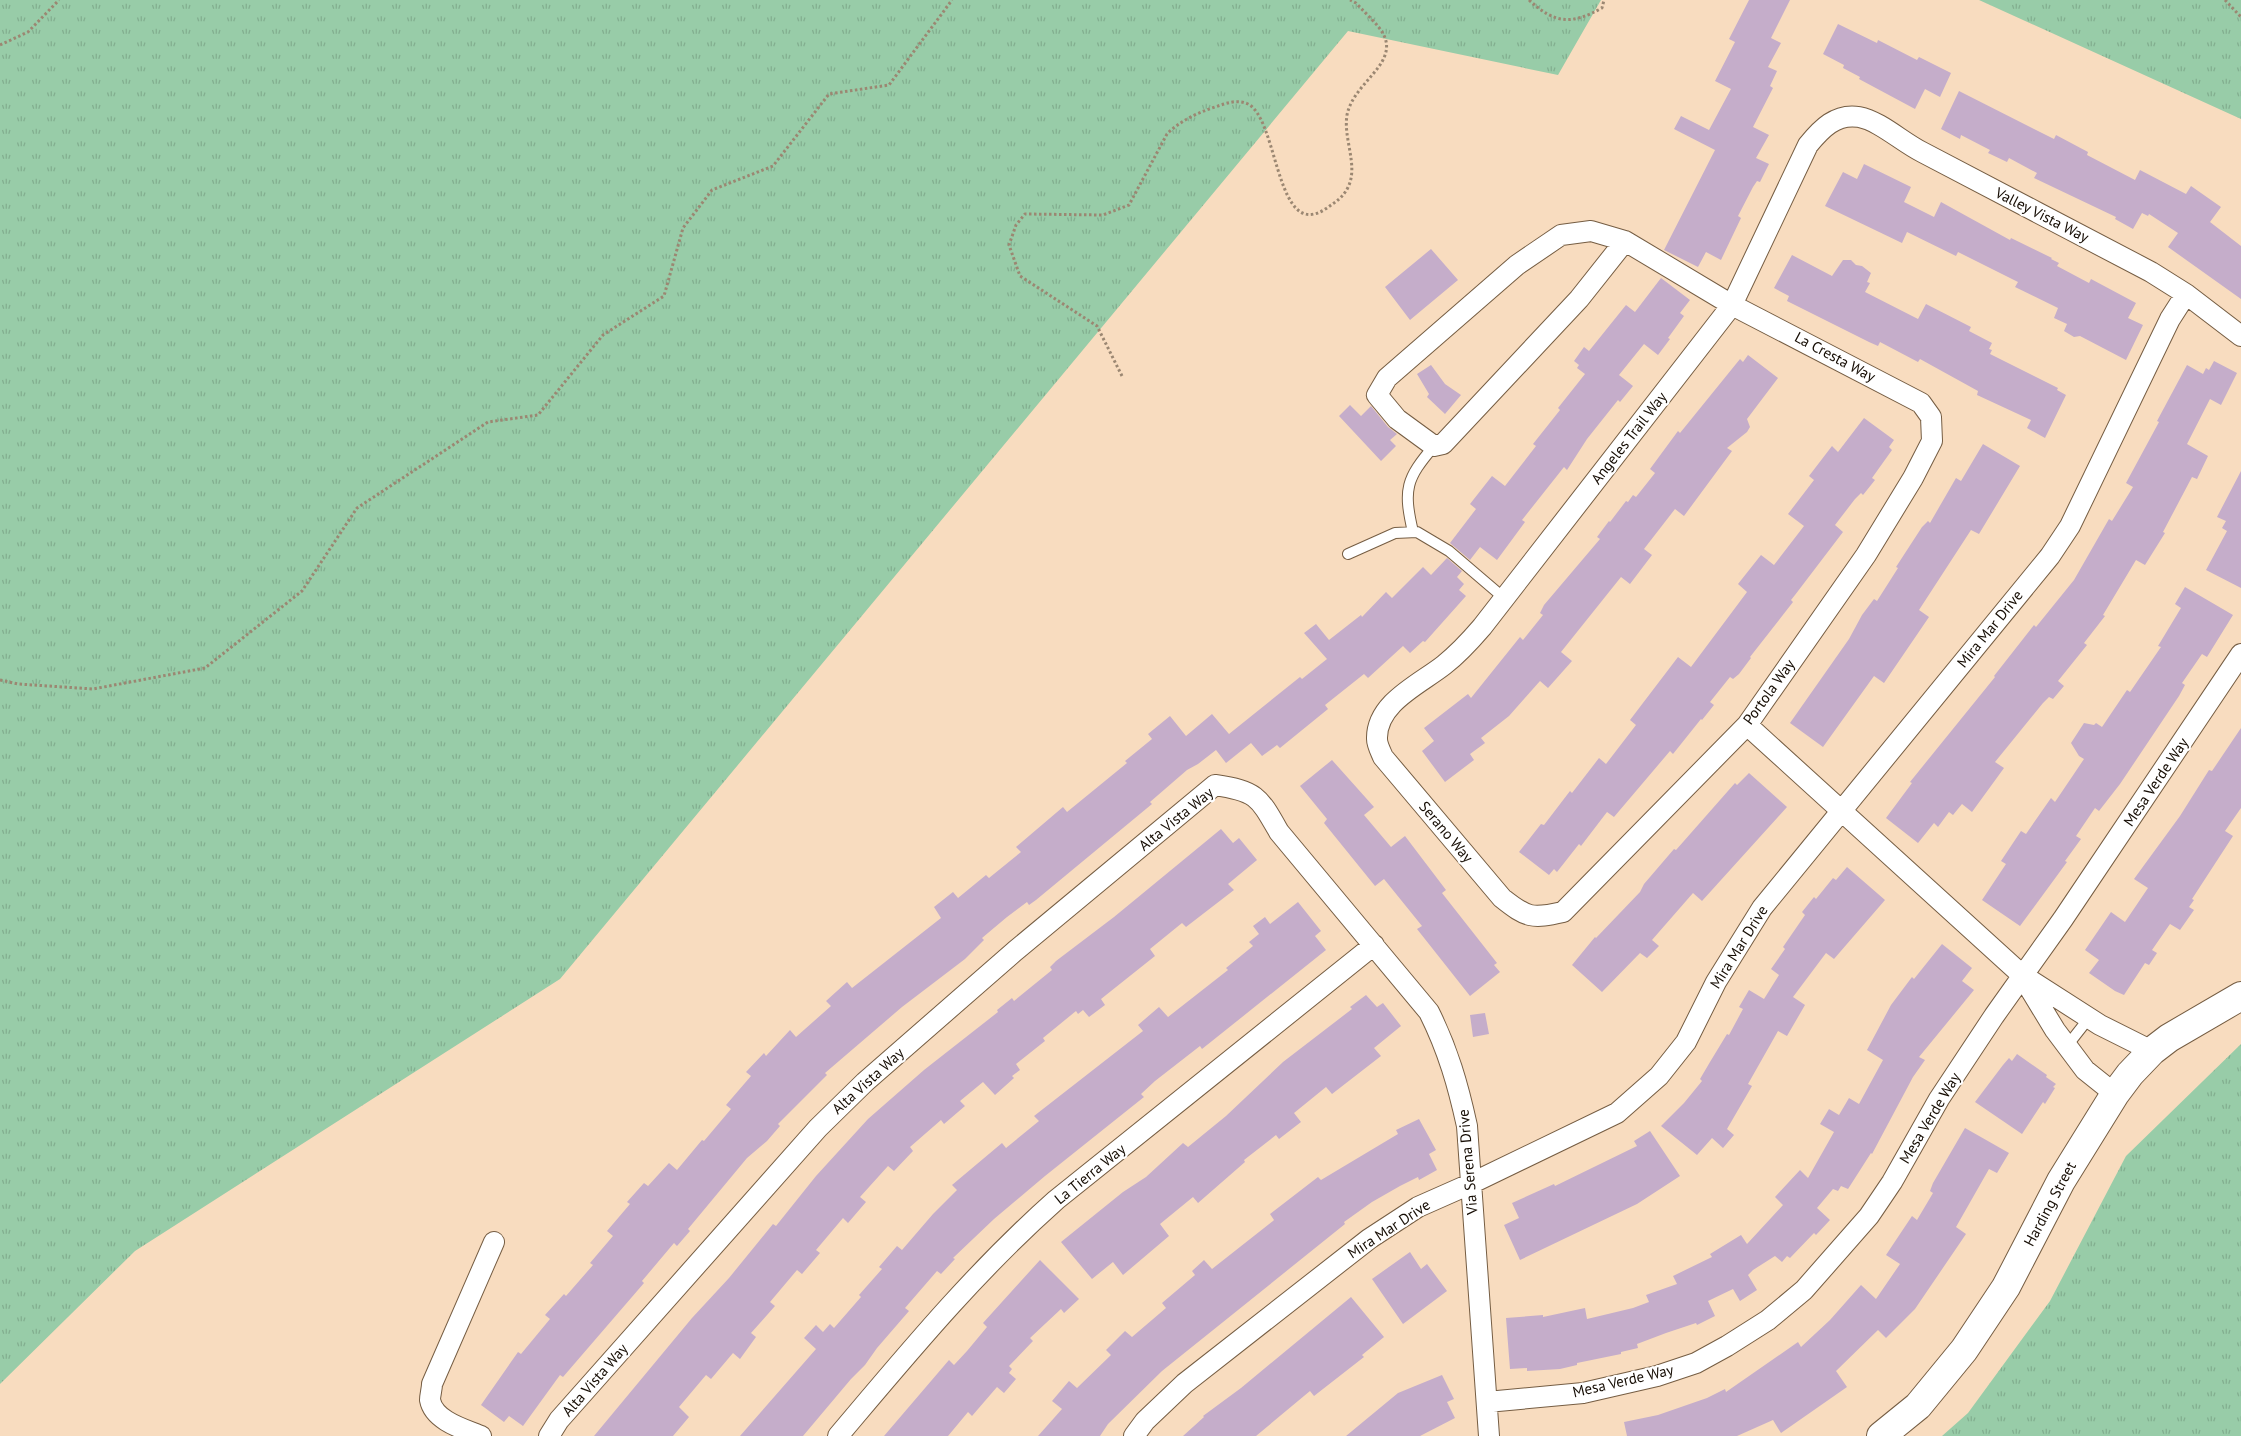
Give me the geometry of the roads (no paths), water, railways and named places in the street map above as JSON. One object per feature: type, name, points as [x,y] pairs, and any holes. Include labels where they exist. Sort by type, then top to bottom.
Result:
[{"type":"street","name":"Valley Vista Way","points":[[1834,120],[1858,117],[1875,123],[1915,149],[2151,272],[2186,294],[2241,336]]},
{"type":"street","name":"Angeles Trail Way","points":[[1380,723],[1387,710],[1398,698],[1446,664],[1464,648],[1732,305],[1808,145],[1822,129],[1834,120]]},
{"type":"street","name":"La Cresta Way","points":[[1434,446],[1397,419],[1377,394],[1387,378],[1517,265],[1561,235],[1591,231],[1625,241],[1732,305],[1921,402],[1931,418]]},
{"type":"street","points":[[1434,446],[1443,444],[1579,299],[1625,241]]},
{"type":"street","name":"Mira Mar Drive","points":[[1134,1436],[1145,1421],[1185,1383],[1369,1239],[1418,1207],[1617,1113],[1659,1076],[1686,1042],[1716,982],[1762,908],[1840,810],[2050,556],[2070,526],[2170,319],[2186,294]]},
{"type":"street","name":"Portola Way","points":[[1543,917],[1563,912],[1747,725],[1866,555],[1913,478],[1932,440],[1931,418]]},
{"type":"street","name":"Mesa Verde Way","points":[[1487,1402],[1583,1393],[1657,1376],[1696,1363],[1768,1320],[1804,1290],[1869,1216],[1892,1182],[1939,1099],[2022,975],[2064,919],[2241,654]]},
{"type":"street","name":"Serano Way","points":[[1380,723],[1377,739],[1383,757],[1502,898],[1522,914],[1543,917]]},
{"type":"street","points":[[1747,725],[2022,975],[2089,1018],[2152,1051]]},
{"type":"street","name":"Alta Vista Way","points":[[549,1436],[559,1420],[811,1135],[865,1082],[1015,951],[1149,841],[1199,797],[1215,785],[1236,788]]},
{"type":"street","name":"Via Serena Drive","points":[[1236,788],[1253,794],[1267,811],[1279,832],[1429,1012],[1445,1042],[1459,1087],[1467,1126],[1490,1436]]},
{"type":"street","name":"La Tierra Way","points":[[838,1436],[941,1314],[1015,1237],[1056,1200],[1374,945]]},
{"type":"street","points":[[2022,975],[2067,1046],[2085,1070],[2115,1094]]},
{"type":"street","name":"Harding Street","points":[[1881,1436],[1918,1406],[1964,1350],[2006,1287],[2061,1181],[2115,1094],[2152,1051],[2169,1038],[2241,996]]},
{"type":"street","points":[[481,1436],[447,1420],[436,1411],[430,1400],[432,1384],[494,1242]]},
{"type":"lane","points":[[1414,532],[1407,496],[1410,478],[1416,467],[1434,446]]},
{"type":"lane","points":[[1348,554],[1395,534],[1416,532],[1449,552],[1504,598]]},
{"type":"lane","points":[[2067,1046],[2089,1018]]}]
